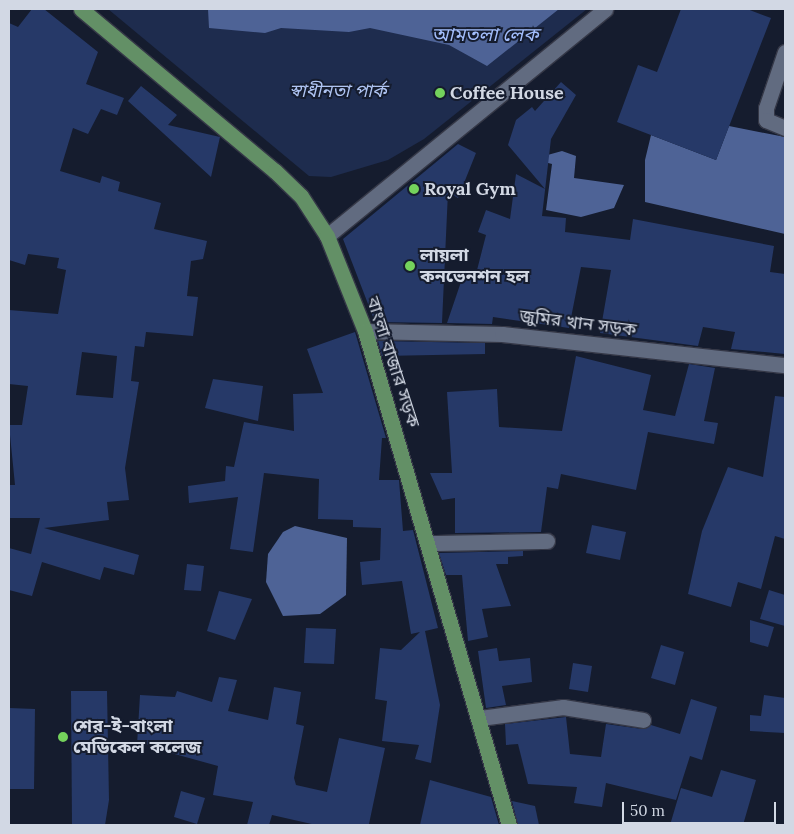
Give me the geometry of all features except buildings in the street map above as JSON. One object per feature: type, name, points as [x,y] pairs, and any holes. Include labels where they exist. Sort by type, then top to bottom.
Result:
[{"type":"main road","name":"বাংলা বাজার সড়ক","points":[[82,9],[276,172],[301,196],[327,236],[365,331],[430,543],[509,825]]},
{"type":"street","points":[[327,236],[604,9]]},
{"type":"street","points":[[785,52],[766,114],[766,120],[785,128]]},
{"type":"street","name":"জুমির খান সড়ক","points":[[365,331],[502,334],[785,365]]},
{"type":"street","points":[[430,543],[548,541]]},
{"type":"street","points":[[480,718],[562,707],[643,720]]},
{"type":"green space","name":"স্বাধীনতা পার্ক","points":[[108,9],[587,9],[424,139],[388,160],[331,177],[309,176]]},
{"type":"water","name":"আমতলা লেক","points":[[208,9],[559,9],[487,66],[449,45],[370,28],[349,32],[281,28],[265,33],[209,28]]},
{"type":"water","points":[[729,126],[785,137],[785,234],[645,202],[645,160],[651,135],[716,160]]},
{"type":"water","points":[[562,151],[576,156],[574,178],[624,185],[614,208],[581,217],[546,210],[552,164],[533,159]]},
{"type":"water","points":[[295,526],[347,538],[346,595],[320,614],[283,616],[266,582],[268,554],[283,532]]},
{"type":"place","name":"Coffee House","points":[[440,93]]},
{"type":"place","name":"Royal Gym","points":[[414,189]]},
{"type":"place","name":"লায়লা কনভেনশন হল","points":[[410,266]]},
{"type":"place","name":"শের-ই-বাংলা মেডিকেল কলেজ","points":[[63,737]]}]
